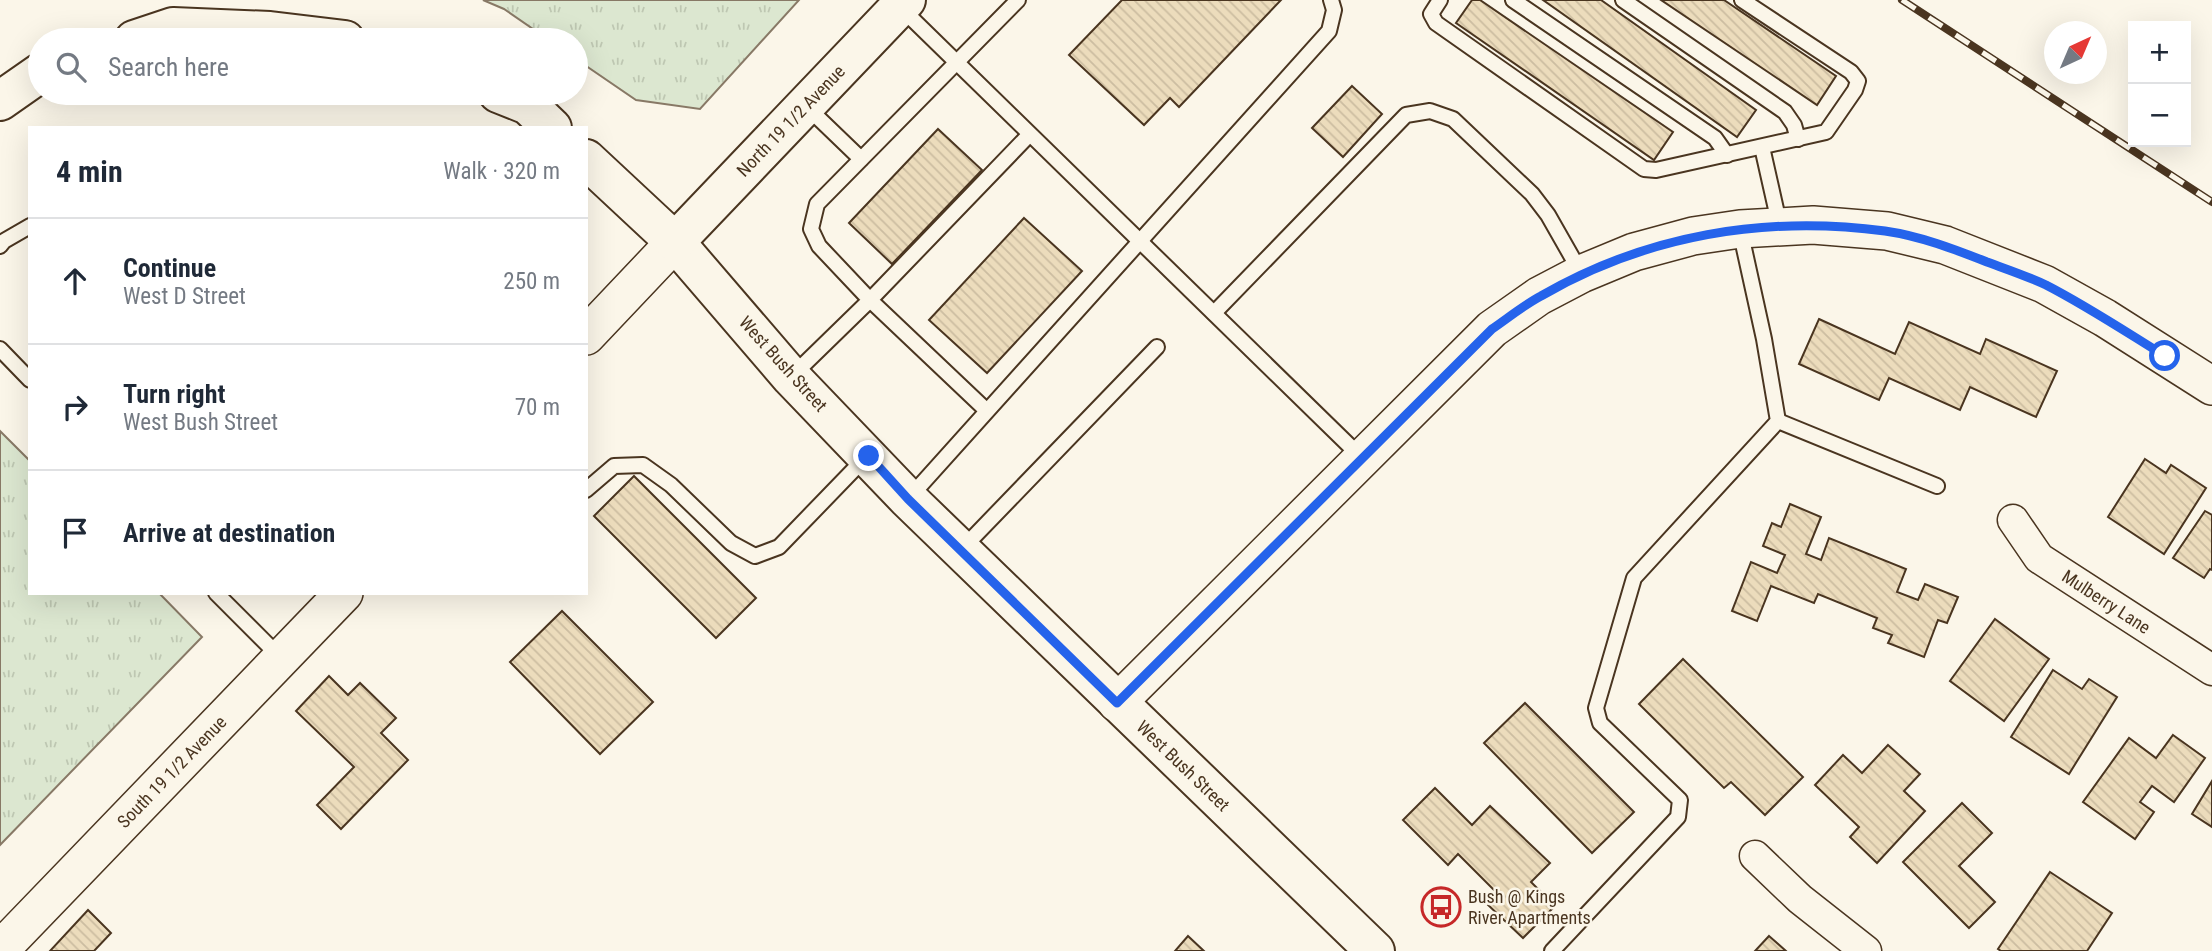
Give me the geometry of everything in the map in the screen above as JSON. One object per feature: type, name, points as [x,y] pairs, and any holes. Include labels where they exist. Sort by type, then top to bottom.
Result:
[{"type":"main road","name":"North 19 1/2 Avenue","points":[[676,242],[903,3]]},
{"type":"main road","points":[[170,28],[197,28]]},
{"type":"main road","points":[[0,101],[28,81]]},
{"type":"main road","points":[[528,105],[550,126]]},
{"type":"main road","name":"West Bush Street","points":[[588,161],[676,242],[791,377],[908,499],[1375,951]]},
{"type":"street","points":[[1117,703],[1492,329],[1539,296],[1581,274],[1634,252],[1693,236],[1740,229],[1813,225],[1887,231],[1945,246],[2044,284],[2105,318],[2212,386]]},
{"type":"street","points":[[588,334],[676,242]]},
{"type":"street","name":"Mulberry Lane","points":[[2013,520],[2039,558],[2212,670]]},
{"type":"street","name":"South 19 1/2 Avenue","points":[[0,950],[342,595]]},
{"type":"street","points":[[1755,856],[1800,898],[1866,951]]},
{"type":"lane","points":[[985,411],[870,300],[819,246],[811,229],[817,204],[1018,0]]},
{"type":"lane","points":[[908,499],[1329,31],[1334,10],[1331,0]]},
{"type":"lane","points":[[1440,0],[1431,14],[1436,23],[1644,169],[1656,170],[1826,132],[1855,90],[1858,81],[1851,72],[1742,0]]},
{"type":"lane","points":[[1513,0],[1715,138],[1727,155]]},
{"type":"lane","points":[[1623,0],[1785,112],[1794,125],[1798,139]]},
{"type":"lane","points":[[903,3],[956,63],[1363,459]]},
{"type":"lane","points":[[805,106],[862,159]]},
{"type":"lane","points":[[1214,313],[1406,115],[1430,111],[1453,119],[1532,194],[1548,215],[1581,274]]},
{"type":"lane","points":[[791,377],[870,300],[1029,135]]},
{"type":"lane","points":[[1762,147],[1780,227]]},
{"type":"lane","points":[[0,246],[28,227]]},
{"type":"lane","points":[[1740,229],[1779,421]]},
{"type":"lane","points":[[961,550],[1157,347]]},
{"type":"lane","points":[[0,349],[28,378]]},
{"type":"lane","points":[[1779,421],[1937,486]]},
{"type":"lane","points":[[1552,951],[1678,817],[1680,800],[1600,723],[1596,708],[1634,578],[1779,421]]},
{"type":"lane","points":[[588,488],[614,466],[643,465],[671,485],[731,543],[755,556],[779,547],[869,456]]},
{"type":"lane","points":[[218,595],[281,658]]},
{"type":"green space","points":[[483,0],[799,0],[700,109],[636,100],[588,67],[588,28],[532,28],[504,9]]},
{"type":"green space","points":[[0,431],[28,459],[28,595],[161,595],[202,637],[0,845]]},
{"type":"building","points":[[1122,0],[1281,0],[1179,107],[1170,98],[1144,125],[1069,55]]},
{"type":"building","points":[[1472,0],[1480,0],[1673,132],[1654,160],[1456,23]]},
{"type":"building","points":[[1543,0],[1601,0],[1756,110],[1737,137]]},
{"type":"building","points":[[1661,0],[1724,0],[1836,76],[1817,105]]},
{"type":"building","points":[[1352,86],[1382,114],[1343,157],[1312,128]]},
{"type":"building","points":[[938,129],[982,170],[892,264],[849,223]]},
{"type":"building","points":[[1024,218],[1082,271],[987,373],[929,320]]},
{"type":"building","points":[[1819,319],[1895,354],[1909,322],[1980,354],[1986,339],[2057,371],[2036,417],[1970,387],[1960,410],[1889,378],[1879,400],[1799,364]]},
{"type":"building","points":[[2145,459],[2166,473],[2171,465],[2206,488],[2164,554],[2108,517]]},
{"type":"building","points":[[634,476],[756,598],[716,638],[594,516]]},
{"type":"building","points":[[1790,504],[1821,517],[1806,554],[1821,560],[1829,538],[1906,569],[1897,592],[1918,600],[1925,584],[1958,597],[1947,623],[1938,620],[1924,657],[1888,643],[1892,635],[1873,628],[1877,618],[1818,594],[1814,603],[1771,586],[1757,621],[1732,611],[1751,562],[1777,573],[1785,555],[1763,546],[1772,523],[1781,527]]},
{"type":"building","points":[[2205,511],[2212,515],[2212,570],[2210,569],[2204,578],[2173,558]]},
{"type":"building","points":[[562,611],[653,702],[600,754],[510,662]]},
{"type":"building","points":[[1995,619],[2049,659],[2004,721],[1950,681]]},
{"type":"building","points":[[1683,659],[1803,777],[1765,815],[1731,782],[1724,788],[1639,704]]},
{"type":"building","points":[[2053,670],[2082,689],[2089,679],[2117,697],[2069,774],[2011,737]]},
{"type":"building","points":[[329,676],[348,695],[360,683],[396,718],[381,733],[408,760],[341,829],[317,805],[354,767],[296,711]]},
{"type":"building","points":[[1525,703],[1634,812],[1592,853],[1484,743]]},
{"type":"building","points":[[2173,735],[2205,758],[2174,802],[2152,786],[2140,802],[2154,812],[2135,839],[2083,802],[2129,738],[2156,758]]},
{"type":"building","points":[[1888,745],[1920,774],[1904,791],[1925,811],[1877,863],[1850,837],[1859,827],[1815,785],[1843,755],[1862,773]]},
{"type":"building","points":[[2212,781],[2212,827],[2192,814]]},
{"type":"building","points":[[1435,788],[1472,825],[1490,806],[1550,863],[1531,882],[1555,906],[1523,938],[1487,904],[1497,893],[1458,854],[1448,865],[1403,820]]},
{"type":"building","points":[[1962,803],[1992,833],[1959,866],[1995,902],[1969,928],[1903,862]]},
{"type":"building","points":[[2050,872],[2112,913],[2087,951],[2001,951],[1998,949]]},
{"type":"building","points":[[88,910],[111,933],[94,951],[50,951]]},
{"type":"building","points":[[1188,936],[1204,951],[1175,951]]},
{"type":"building","points":[[1769,936],[1786,951],[1755,951]]},
{"type":"railway","points":[[1902,0],[2212,202]]},
{"type":"place","name":"Bush @ Kings River Apartments","points":[[1441,907]]},
{"type":"route","points":[[869,456],[908,499],[1117,703],[1492,329],[1539,296],[1581,274],[1634,252],[1693,236],[1740,229],[1813,225],[1887,231],[1945,246],[2044,284],[2165,356]]}]
